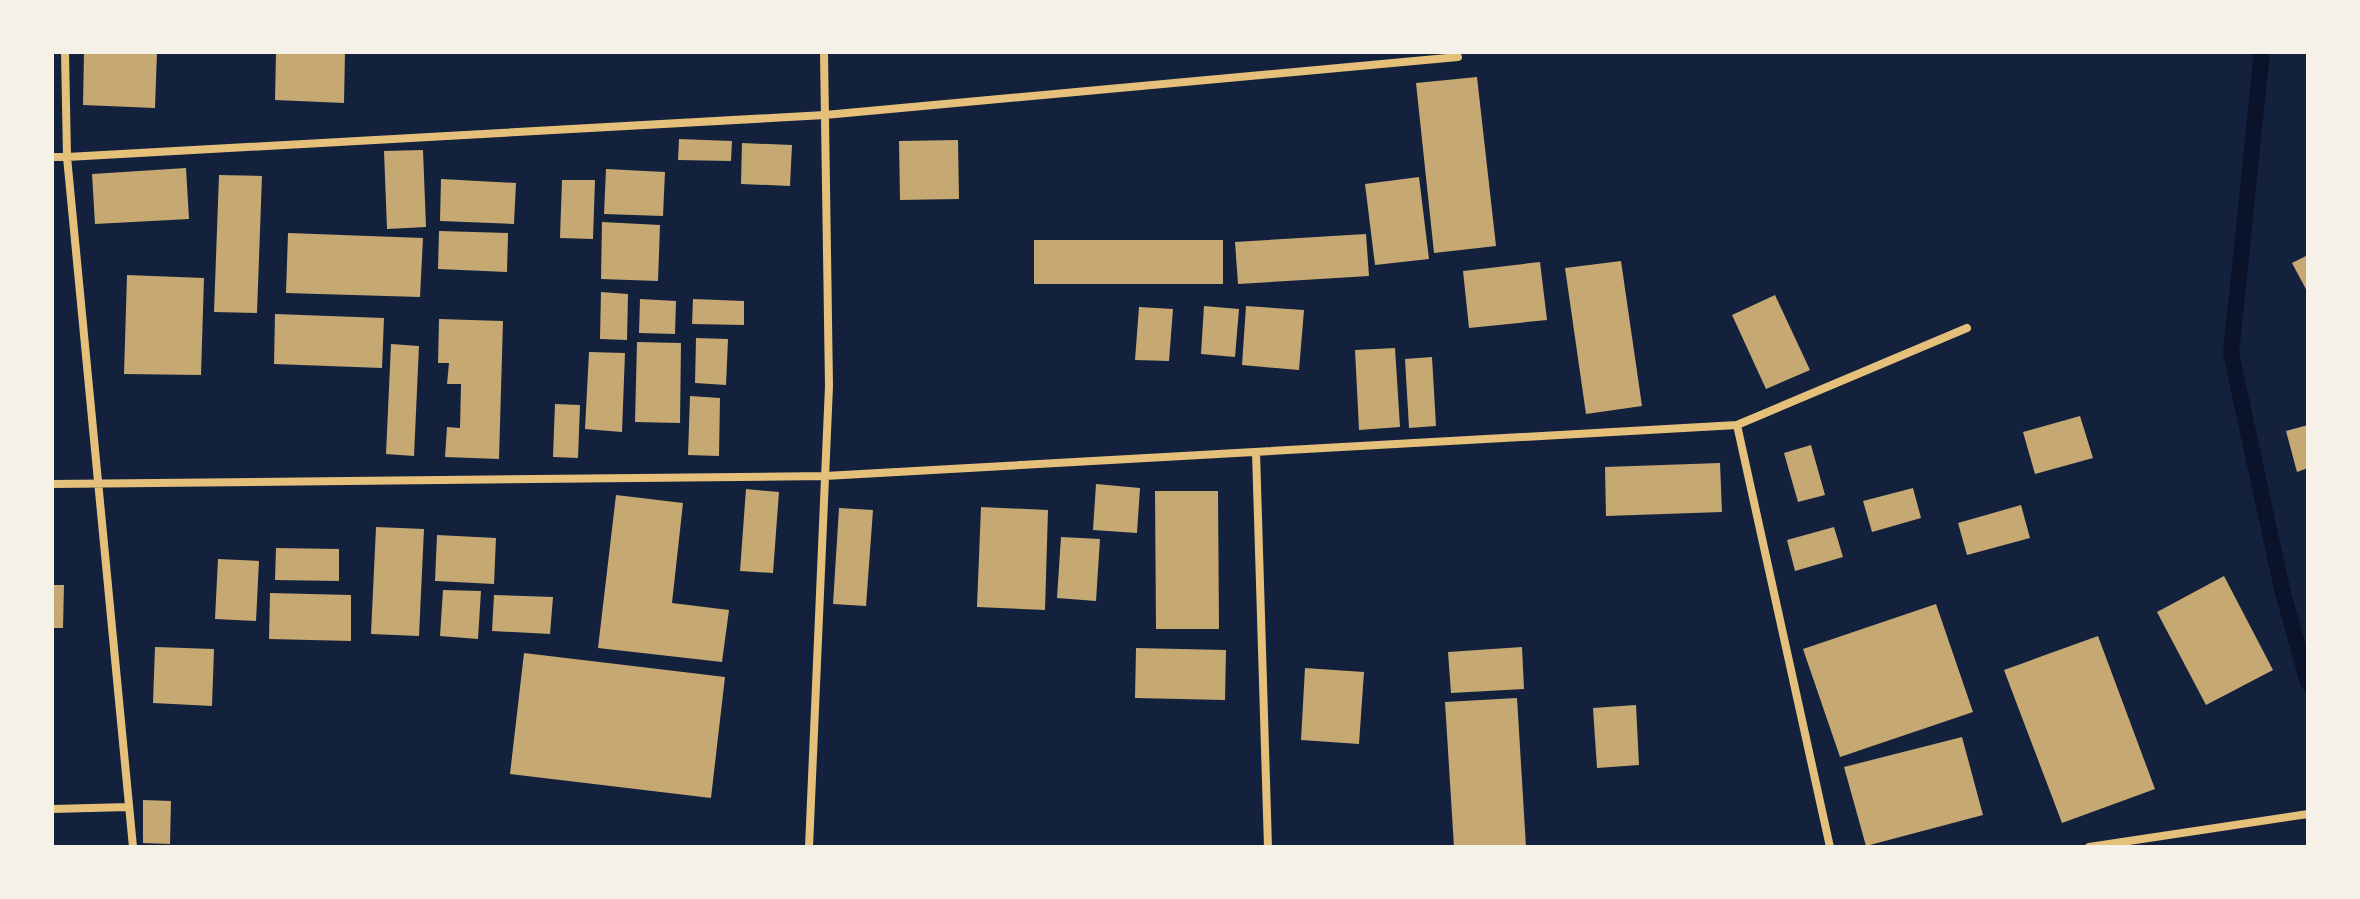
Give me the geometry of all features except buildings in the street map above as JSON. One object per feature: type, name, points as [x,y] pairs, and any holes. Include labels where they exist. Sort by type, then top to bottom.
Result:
[{"type":"street","points":[[65,52],[67,157],[133,847]]},
{"type":"street","points":[[809,847],[829,386],[824,52]]},
{"type":"street","points":[[52,157],[825,115],[1458,57]]},
{"type":"street","points":[[52,484],[825,476],[1737,425],[1967,328]]},
{"type":"street","points":[[1737,425],[1830,847]]},
{"type":"street","points":[[1256,452],[1268,847]]},
{"type":"street","points":[[52,809],[129,807]]},
{"type":"street","points":[[2089,847],[2308,814]]},
{"type":"waterway","points":[[2262,52],[2231,353],[2282,589],[2308,683]]}]
